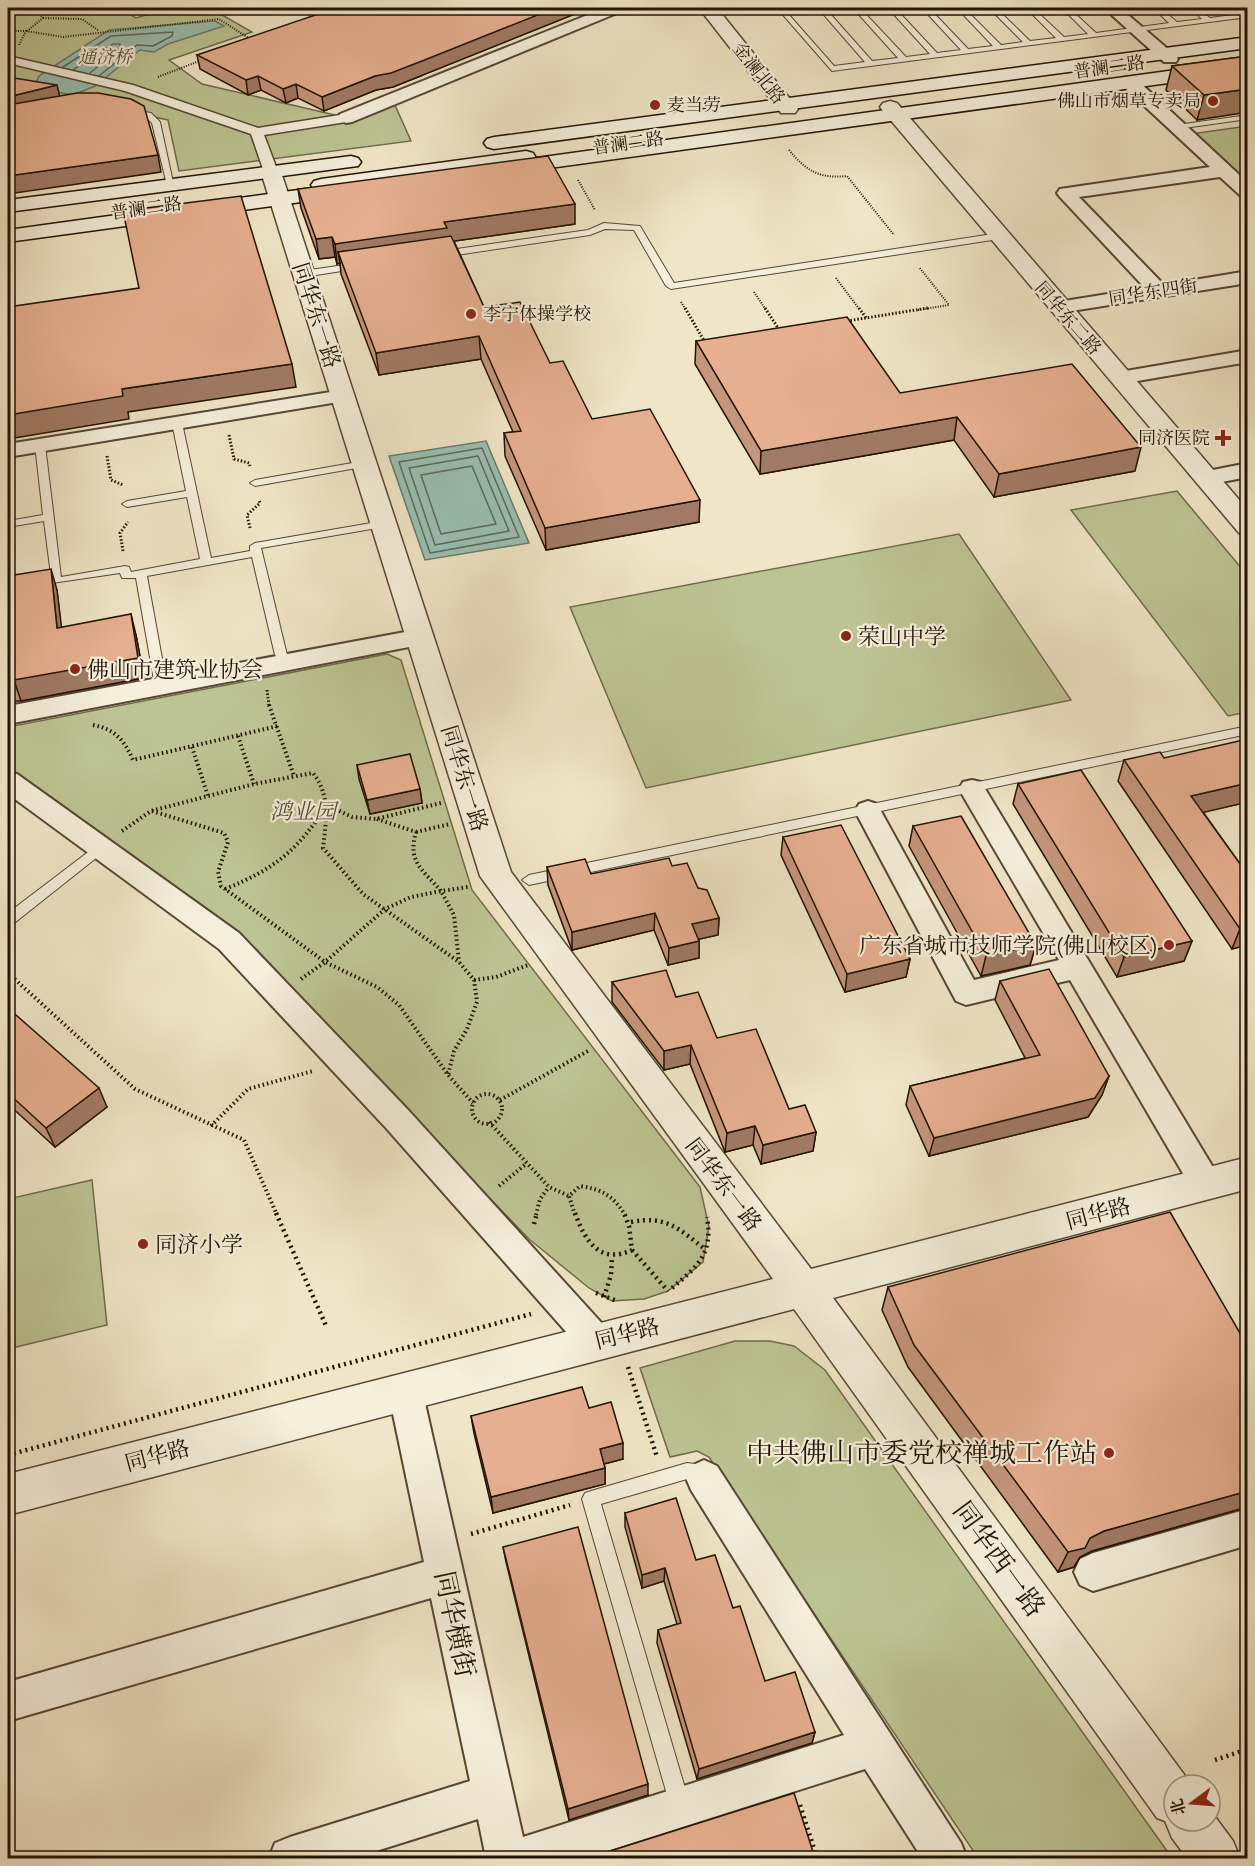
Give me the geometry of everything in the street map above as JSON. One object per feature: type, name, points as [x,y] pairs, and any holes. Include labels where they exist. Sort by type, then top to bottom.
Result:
[{"type":"main road","name":"金澜北路","points":[[709,8],[785,107]]},
{"type":"main road","points":[[1167,56],[1248,42]]},
{"type":"main road","name":"普澜二路","points":[[8,227],[785,107],[1167,56],[1248,48]]},
{"type":"main road","name":"普澜二路","points":[[8,214],[275,185],[893,111],[1248,59]]},
{"type":"main road","points":[[8,206],[171,185],[275,185],[567,159],[893,111],[1248,66]]},
{"type":"main road","name":"同华东二路","points":[[893,111],[1248,527]]},
{"type":"main road","points":[[8,236],[275,185]]},
{"type":"main road","name":"同华东一路","points":[[275,185],[496,876],[803,1289]]},
{"type":"main road","name":"同华路","points":[[8,1495],[405,1390],[612,1325],[803,1289],[923,1260],[1248,1173]]},
{"type":"main road","name":"同华西一路","points":[[803,1289],[1162,1784]]},
{"type":"main road","points":[[1198,1833],[1216,1858]]},
{"type":"street","points":[[8,60],[129,88],[257,132],[346,118],[617,8]]},
{"type":"street","points":[[1111,8],[1167,56]]},
{"type":"street","points":[[1129,82],[1248,193]]},
{"type":"street","points":[[257,132],[275,185]]},
{"type":"street","points":[[1159,291],[1066,193],[1223,171]]},
{"type":"street","name":"同华东四街","points":[[1059,307],[1248,277]]},
{"type":"street","points":[[1120,378],[1248,356]]},
{"type":"street","points":[[8,451],[343,396]]},
{"type":"street","points":[[1206,478],[1248,470]]},
{"type":"street","points":[[8,715],[421,637]]},
{"type":"street","points":[[8,781],[229,941],[345,1063],[564,1305],[612,1325]]},
{"type":"street","points":[[972,789],[1206,1184]]},
{"type":"street","points":[[868,811],[966,993],[1078,967]]},
{"type":"street","name":"同华横街","points":[[405,1390],[507,1858]]},
{"type":"street","points":[[704,1478],[946,1858]]},
{"type":"street","points":[[1093,1572],[1248,1527]]},
{"type":"street","points":[[8,1702],[441,1559]]},
{"type":"street","points":[[522,1858],[874,1746]]},
{"type":"street","points":[[290,1858],[493,1794]]},
{"type":"lane","points":[[780,8],[832,69],[1248,15]]},
{"type":"lane","points":[[821,8],[870,64]]},
{"type":"lane","points":[[856,8],[904,60]]},
{"type":"lane","points":[[891,8],[936,56]]},
{"type":"lane","points":[[925,8],[968,52]]},
{"type":"lane","points":[[960,8],[1000,48]]},
{"type":"lane","points":[[992,8],[1029,44]]},
{"type":"lane","points":[[1029,8],[1062,39]]},
{"type":"lane","points":[[1065,8],[1094,35]]},
{"type":"lane","points":[[1156,8],[1176,25]]},
{"type":"lane","points":[[1192,8],[1208,20]]},
{"type":"lane","points":[[1227,8],[1238,16]]},
{"type":"lane","points":[[116,108],[148,115],[156,122],[171,185]]},
{"type":"lane","points":[[1177,127],[1248,117]]},
{"type":"lane","points":[[429,256],[590,232],[604,226],[636,228],[671,286],[999,236]]},
{"type":"lane","points":[[303,274],[372,264]]},
{"type":"lane","points":[[177,423],[206,562]]},
{"type":"lane","points":[[40,446],[49,517],[51,582],[125,569],[126,576],[256,553]]},
{"type":"lane","points":[[255,483],[364,464]]},
{"type":"lane","points":[[126,504],[191,493]]},
{"type":"lane","points":[[8,524],[49,517]]},
{"type":"lane","points":[[281,655],[255,546],[383,524]]},
{"type":"lane","points":[[141,573],[161,686]]},
{"type":"lane","points":[[529,880],[1248,730]]},
{"type":"lane","points":[[8,920],[100,849]]},
{"type":"lane","points":[[681,1807],[591,1499],[687,1471],[697,1471],[704,1478]]},
{"type":"path","points":[[34,8],[43,18]]},
{"type":"path","points":[[99,31],[94,22],[85,19],[43,18],[27,31],[63,37],[99,31],[219,19],[253,41],[243,45]]},
{"type":"path","points":[[129,88],[212,56]]},
{"type":"path","points":[[784,144],[804,171],[833,178],[847,176],[949,305],[844,322]]},
{"type":"path","points":[[567,159],[604,226]]},
{"type":"path","points":[[825,262],[866,318]]},
{"type":"path","points":[[743,275],[780,332]]},
{"type":"path","points":[[671,286],[706,344],[716,342]]},
{"type":"path","points":[[770,334],[791,330]]},
{"type":"path","points":[[265,685],[267,708],[278,726],[295,776]]},
{"type":"path","points":[[87,724],[106,727],[122,737],[133,760],[278,726]]},
{"type":"path","points":[[238,736],[254,784]]},
{"type":"path","points":[[192,747],[208,796]]},
{"type":"path","points":[[128,826],[151,811],[254,784],[313,773],[318,779],[327,805],[322,848],[363,894],[459,962],[474,980],[477,1002],[467,1029],[454,1051],[448,1075]]},
{"type":"path","points":[[376,819],[444,802],[441,792]]},
{"type":"path","points":[[327,805],[352,817],[376,819],[416,832],[451,824]]},
{"type":"path","points":[[225,889],[261,876],[281,863],[302,842],[327,805]]},
{"type":"path","points":[[151,811],[224,833],[228,842],[218,872],[221,885],[325,962],[377,987],[399,1005],[448,1075],[473,1102]]},
{"type":"path","points":[[448,813],[455,834]]},
{"type":"path","points":[[416,832],[409,849],[412,858],[450,901],[459,962]]},
{"type":"path","points":[[297,981],[325,962],[385,909],[411,897],[471,888],[468,876]]},
{"type":"path","points":[[474,980],[496,977],[530,964],[523,955]]},
{"type":"path","points":[[8,973],[135,1089],[244,1140],[327,1328]]},
{"type":"path","points":[[569,1196],[549,1187],[489,1122],[474,1119],[470,1111],[473,1102],[485,1095],[500,1100],[594,1047]]},
{"type":"path","points":[[211,1126],[248,1089],[345,1063]]},
{"type":"path","points":[[489,1122],[502,1113],[500,1100]]},
{"type":"path","points":[[496,1190],[526,1164]]},
{"type":"path","points":[[569,1196],[580,1186],[593,1186],[604,1191],[631,1222],[632,1250],[668,1291]]},
{"type":"path","points":[[532,1230],[540,1199],[549,1187]]},
{"type":"path","points":[[569,1196],[575,1219],[606,1257],[618,1257],[632,1250]]},
{"type":"path","points":[[660,1294],[668,1291],[703,1262],[710,1227],[705,1207]]},
{"type":"path","points":[[631,1222],[650,1217],[666,1220],[706,1250]]},
{"type":"path","points":[[604,1297],[611,1275],[612,1257]]},
{"type":"path","points":[[589,1288],[612,1301],[612,1325],[664,1477]]},
{"type":"path","points":[[8,1455],[564,1305]]},
{"type":"path","points":[[441,1559],[591,1499]]},
{"type":"path","points":[[1215,1760],[1248,1749]]},
{"type":"path","points":[[790,1772],[817,1858]]},
{"type":"green space","name":"通济桥","points":[[8,8],[120,8],[136,18],[170,8],[210,8],[252,32],[169,60],[202,84],[352,119],[394,103],[411,141],[179,171],[168,120],[8,87]]},
{"type":"green space","points":[[1247,126],[1247,184],[1191,134]]},
{"type":"green space","points":[[1177,491],[1247,575],[1247,712],[1228,716],[1071,510]]},
{"type":"green space","points":[[959,534],[1071,700],[646,788],[570,607]]},
{"type":"green space","name":"鸿业园","points":[[387,654],[401,660],[472,890],[700,1187],[709,1227],[703,1262],[668,1291],[644,1299],[612,1301],[589,1288],[529,1239],[237,935],[8,772],[8,727]]},
{"type":"green space","points":[[92,1180],[107,1325],[8,1349],[8,1199]]},
{"type":"green space","points":[[735,1341],[770,1341],[794,1346],[825,1370],[1172,1858],[978,1858],[709,1457],[697,1451],[670,1457],[640,1368]]},
{"type":"water","points":[[215,21],[224,26],[168,44],[154,52],[140,50],[95,86],[73,95],[34,88],[39,76],[109,30]]},
{"type":"water","points":[[486,441],[529,543],[425,560],[389,456]]},
{"type":"building","points":[[336,8],[555,8],[391,73],[375,76],[322,97],[296,84],[283,89],[258,76],[246,80],[197,55]]},
{"type":"building","points":[[1248,56],[1248,89],[1204,95],[1172,66]]},
{"type":"building","points":[[8,77],[57,85],[8,97]]},
{"type":"building","points":[[77,93],[98,93],[131,99],[144,106],[158,155],[8,176],[8,105]]},
{"type":"building","points":[[548,156],[575,204],[444,222],[447,228],[335,244],[332,237],[316,239],[298,189]]},
{"type":"building","points":[[241,196],[292,364],[122,389],[123,396],[8,415],[8,307],[139,288],[123,211]]},
{"type":"building","points":[[451,236],[484,307],[520,302],[550,363],[563,361],[592,419],[650,409],[700,500],[545,528],[504,433],[521,431],[479,336],[376,353],[338,252]]},
{"type":"building","points":[[847,317],[900,393],[1072,364],[1141,447],[999,474],[957,417],[761,451],[696,341]]},
{"type":"building","points":[[51,569],[57,628],[131,614],[138,658],[8,680],[8,576]]},
{"type":"building","points":[[1248,739],[1248,783],[1191,796],[1248,875],[1248,927],[1240,929],[1124,760],[1160,752],[1164,758]]},
{"type":"building","points":[[410,754],[420,789],[367,800],[357,765]]},
{"type":"building","points":[[1081,770],[1192,941],[1124,957],[1018,784]]},
{"type":"building","points":[[961,816],[1036,945],[986,956],[913,826]]},
{"type":"building","points":[[841,825],[910,959],[847,974],[783,837]]},
{"type":"building","points":[[669,858],[672,866],[687,863],[698,888],[707,890],[719,918],[692,924],[699,941],[669,948],[655,913],[572,932],[547,867],[585,859],[591,874]]},
{"type":"building","points":[[1049,969],[1109,1076],[1095,1098],[934,1138],[910,1086],[1040,1055],[1000,981]]},
{"type":"building","points":[[666,970],[676,997],[698,992],[717,1038],[756,1029],[789,1109],[805,1105],[816,1132],[763,1145],[755,1126],[727,1133],[691,1045],[664,1051],[612,982]]},
{"type":"building","points":[[8,1008],[99,1088],[46,1128],[8,1093]]},
{"type":"building","name":"中共佛山市委党校禅城工作站","points":[[1170,1212],[1248,1347],[1248,1491],[1104,1531],[1090,1538],[1085,1548],[1068,1552],[914,1345],[888,1287]]},
{"type":"building","points":[[582,1387],[589,1408],[611,1402],[623,1443],[600,1449],[605,1468],[491,1497],[471,1416]]},
{"type":"building","points":[[676,1498],[696,1560],[715,1555],[733,1608],[740,1606],[765,1681],[795,1672],[815,1732],[699,1769],[658,1630],[681,1623],[665,1568],[642,1575],[625,1513]]},
{"type":"building","points":[[578,1527],[648,1784],[568,1809],[503,1547]]},
{"type":"building","points":[[794,1793],[815,1858],[588,1858]]},
{"type":"place","name":"佛山市烟草专卖局","points":[[1213,101]]},
{"type":"place","name":"麦当劳","points":[[655,105]]},
{"type":"place","name":"李宁体操学校","points":[[471,314]]},
{"type":"place","name":"同济医院","points":[[1223,438]]},
{"type":"place","name":"荣山中学","points":[[846,636]]},
{"type":"place","name":"佛山市建筑业协会","points":[[75,669]]},
{"type":"place","name":"广东省城市技师学院(佛山校区)","points":[[1169,945]]},
{"type":"place","name":"同济小学","points":[[143,1244]]},
{"type":"place","name":"中共佛山市委党校禅城工作站","points":[[1109,1453]]}]
